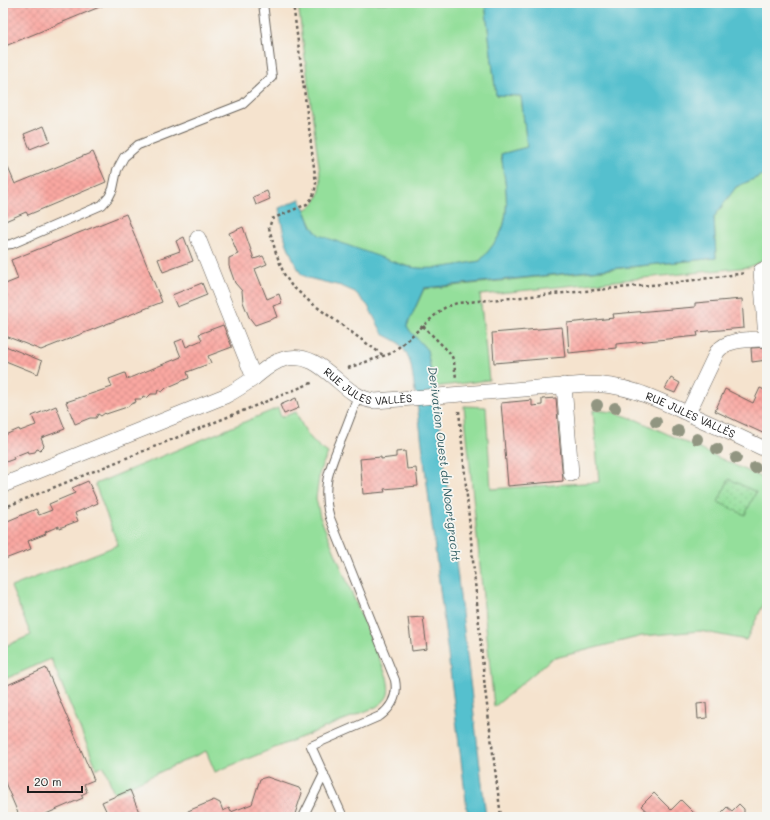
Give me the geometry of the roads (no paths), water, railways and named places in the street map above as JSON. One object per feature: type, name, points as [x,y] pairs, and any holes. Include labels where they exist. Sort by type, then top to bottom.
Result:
[{"type":"street","points":[[198,238],[254,378]]},
{"type":"street","points":[[688,413],[720,347],[732,342],[766,339],[764,270]]},
{"type":"street","name":"RUE JULES VALLÈS","points":[[3,485],[225,396],[254,378],[277,361],[291,358],[309,360],[321,366],[358,397],[375,401],[406,400],[564,385],[596,384],[621,387],[641,392],[767,450]]},
{"type":"street","points":[[564,385],[571,474]]},
{"type":"lane","points":[[3,245],[12,244],[102,205],[109,197],[113,189],[117,170],[124,157],[138,145],[243,104],[272,77],[263,3]]},
{"type":"lane","points":[[343,817],[311,746],[380,716],[390,708],[396,688],[395,680],[330,518],[326,504],[325,491],[329,468],[358,397]]},
{"type":"lane","points":[[303,817],[324,774]]},
{"type":"water","name":"Derivation Ouest du Noortgracht","points":[[485,3],[767,3],[767,173],[736,187],[714,217],[716,258],[424,288],[407,326],[427,350],[438,409],[486,817],[468,817],[411,365],[407,354],[398,342],[383,334],[368,306],[355,292],[341,286],[308,278],[301,274],[286,242],[279,208],[300,199],[312,227],[319,235],[405,266],[414,268],[433,268],[480,261],[492,247],[504,225],[506,195],[501,154],[527,147],[521,96],[496,95]]}]
